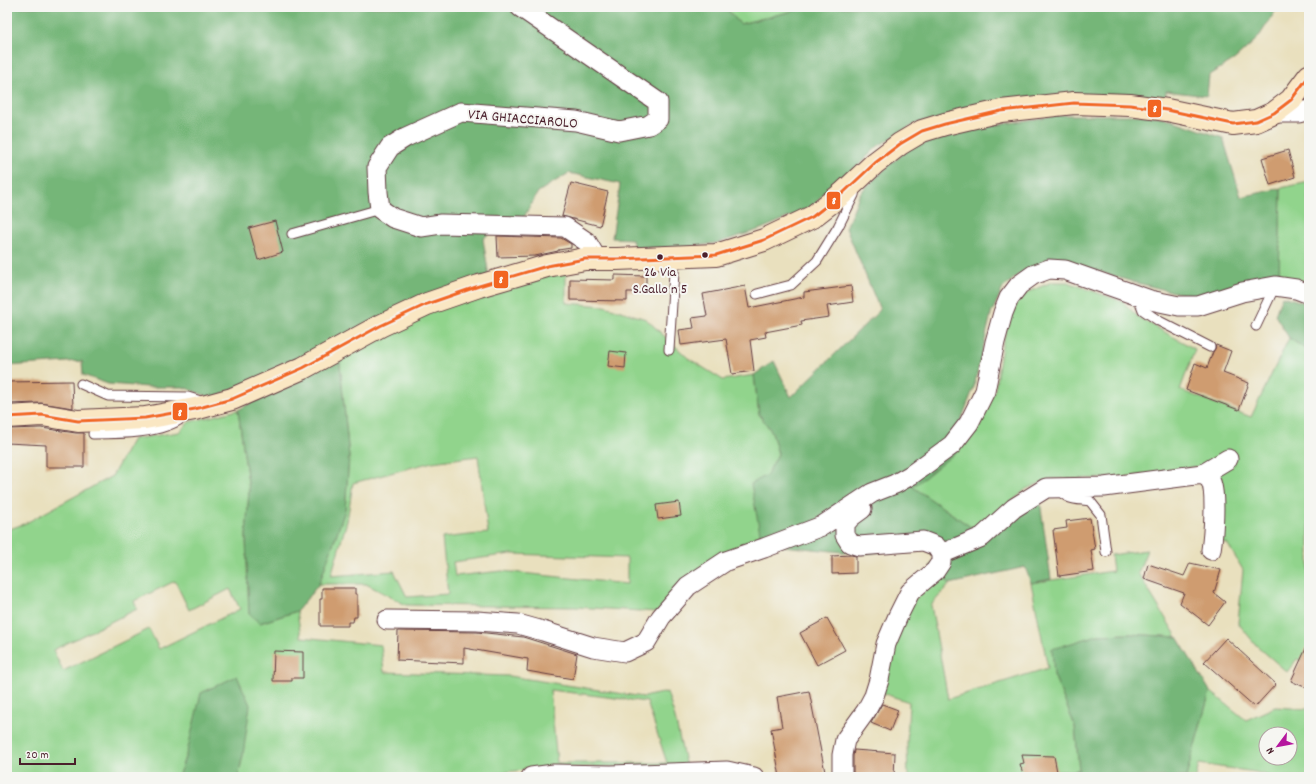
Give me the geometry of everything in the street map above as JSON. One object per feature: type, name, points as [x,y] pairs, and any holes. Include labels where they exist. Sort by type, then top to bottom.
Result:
[{"type":"street","name":"VIA GHIACCIAROLO","points":[[380,209],[377,167],[390,147],[406,137],[461,112],[576,121],[618,131],[648,125],[658,119],[658,102],[520,7]]},
{"type":"street","points":[[7,417],[42,415],[78,421],[145,418],[203,407],[232,399],[303,368],[380,326],[427,304],[525,272],[547,266],[586,259],[617,260],[716,255],[764,240],[812,217],[843,194],[875,163],[900,144],[922,131],[945,124],[1001,111],[1074,103],[1130,105],[1167,110],[1233,124],[1256,120],[1274,113],[1291,100],[1309,76]]},
{"type":"street","points":[[1274,113],[1299,113],[1309,110]]},
{"type":"street","points":[[380,209],[393,218],[421,227],[442,224],[565,226],[588,242],[586,259]]},
{"type":"street","points":[[387,620],[478,621],[518,624],[593,647],[626,652],[646,642],[661,617],[688,586],[726,561],[822,526],[872,493],[895,484],[911,475],[952,445],[969,423],[985,391],[995,342],[1009,298],[1019,285],[1033,275],[1049,269],[1065,270],[1150,300],[1179,306],[1198,306],[1242,292],[1275,286],[1296,289],[1309,294]]},
{"type":"street","points":[[942,554],[982,538],[1014,508],[1046,488],[1104,487],[1203,474],[1228,459]]},
{"type":"street","points":[[1203,474],[1211,480],[1213,492],[1213,532],[1211,550]]},
{"type":"street","points":[[850,543],[845,535],[845,524],[850,517],[878,498],[895,484]]},
{"type":"street","points":[[812,530],[859,546],[923,541],[936,546],[942,554],[941,562],[935,571],[910,592],[898,616],[886,644],[879,680],[874,696],[866,711],[845,740],[842,755],[842,777]]},
{"type":"street","points":[[531,777],[554,774],[612,775],[727,771],[754,777]]},
{"type":"lane","points":[[757,294],[791,285],[817,261],[841,221],[854,195],[856,180]]},
{"type":"lane","points":[[292,234],[380,209]]},
{"type":"lane","points":[[669,350],[675,257]]},
{"type":"lane","points":[[586,259],[589,265],[624,268]]},
{"type":"lane","points":[[1256,326],[1275,286]]},
{"type":"lane","points":[[1137,295],[1143,310],[1160,321],[1210,347]]},
{"type":"lane","points":[[81,384],[108,396],[188,396],[203,407],[176,424],[150,430],[126,433],[93,434]]},
{"type":"lane","points":[[1057,488],[1068,499],[1090,501],[1101,515],[1106,552]]},
{"type":"green space","points":[[7,7],[725,7],[740,24],[809,7],[1278,7],[1258,38],[1235,59],[1209,75],[1207,96],[1166,91],[1165,105],[917,123],[878,146],[854,170],[825,191],[813,207],[761,229],[721,242],[681,249],[634,249],[632,239],[612,238],[620,184],[569,173],[538,192],[523,219],[497,226],[483,239],[489,277],[212,398],[183,387],[148,387],[108,384],[83,375],[82,361],[7,366]]},
{"type":"green space","points":[[725,7],[809,7],[740,24]]},
{"type":"green space","points":[[1058,115],[1145,115],[1163,117],[1223,138],[1241,197],[1281,188],[1279,279],[1242,283],[1198,295],[1178,293],[1133,282],[1064,261],[1018,275],[1003,288],[991,314],[974,387],[962,418],[956,452],[913,487],[978,532],[1040,501],[1051,579],[1031,583],[1025,567],[950,584],[930,566],[936,559],[925,547],[863,554],[762,544],[751,484],[767,475],[778,454],[772,432],[759,414],[754,375],[774,361],[791,397],[880,310],[846,228],[860,193],[888,166],[910,148],[956,132]]},
{"type":"green space","points":[[1309,182],[1309,285],[1279,279],[1281,188]]},
{"type":"green space","points":[[566,268],[566,303],[605,306],[646,319],[688,358],[723,380],[754,375],[759,414],[772,432],[778,454],[767,475],[762,544],[657,612],[575,607],[406,605],[366,584],[319,584],[345,510],[349,457],[339,354],[413,313]],"holes":[[[478,456],[488,533],[442,538],[448,594],[407,597],[394,571],[331,576],[347,521],[353,483],[432,462]],[[511,554],[627,558],[627,584],[502,571],[455,576],[453,562]]]},
{"type":"green space","points":[[1052,282],[1068,282],[1123,302],[1138,317],[1195,349],[1180,390],[1251,417],[1289,338],[1307,350],[1309,353],[1309,664],[1297,659],[1287,672],[1256,645],[1238,623],[1243,570],[1227,543],[1217,542],[1199,466],[1123,478],[1050,479],[1026,489],[978,532],[912,487],[956,452],[974,427],[995,389],[1002,345],[1010,315],[1017,303],[1026,293]]},
{"type":"green space","points":[[1282,296],[1309,304],[1309,353],[1289,338],[1275,315]]},
{"type":"green space","points":[[339,354],[349,457],[345,510],[319,584],[297,611],[260,623],[249,614],[246,537],[249,490],[238,410]]},
{"type":"green space","points":[[238,410],[249,490],[246,537],[249,614],[260,623],[297,611],[301,637],[381,645],[384,672],[509,676],[643,697],[667,692],[675,718],[686,767],[552,768],[473,777],[238,777],[243,755],[187,752],[178,777],[7,777],[7,530],[26,523],[112,476],[133,439],[179,432],[189,422]],"holes":[[[175,581],[189,610],[230,589],[240,609],[159,649],[149,629],[63,671],[53,650],[137,609],[134,601]],[[550,690],[647,702],[667,763],[557,763]]]},
{"type":"green space","points":[[1147,550],[1138,573],[1177,637],[1130,634],[1098,635],[1054,675],[1075,726],[1079,770],[1008,777],[908,777],[907,744],[909,702],[879,692],[909,604],[941,576],[950,584],[931,605],[948,699],[1048,668],[1031,583],[1113,571],[1111,555]]},
{"type":"green space","points":[[1130,634],[1177,637],[1210,691],[1186,777],[1008,777],[1079,770],[1075,726],[1054,675],[1052,649],[1098,635]]},
{"type":"green space","points":[[237,676],[250,705],[243,755],[238,777],[178,777],[187,752],[201,693]]},
{"type":"green space","points":[[1210,691],[1246,720],[1275,707],[1309,709],[1309,777],[1273,777],[1255,772],[1199,764],[1196,777],[1186,777]]},
{"type":"building","points":[[1288,150],[1295,177],[1270,185],[1262,158]]},
{"type":"building","points":[[571,183],[608,192],[600,226],[562,216]]},
{"type":"building","points":[[275,221],[283,252],[258,260],[249,228]]},
{"type":"building","points":[[497,236],[561,238],[571,244],[571,248],[535,256],[498,257]]},
{"type":"building","points":[[615,275],[646,276],[646,292],[627,292],[627,301],[570,300],[570,279],[615,280]]},
{"type":"building","points":[[745,286],[749,308],[804,297],[804,292],[851,286],[853,302],[827,306],[829,317],[801,321],[802,325],[765,332],[766,337],[750,340],[754,371],[732,374],[726,339],[681,345],[679,330],[694,328],[692,318],[707,316],[703,294]]},
{"type":"building","points":[[1216,345],[1231,351],[1223,373],[1249,383],[1239,410],[1186,390],[1195,363],[1207,368]]},
{"type":"building","points":[[610,351],[626,353],[625,368],[608,366]]},
{"type":"building","points":[[72,381],[73,408],[41,403],[7,404],[7,382]]},
{"type":"building","points":[[41,428],[84,433],[84,467],[46,467],[46,445],[7,443],[7,429]]},
{"type":"building","points":[[679,502],[681,516],[658,519],[656,505]]},
{"type":"building","points":[[1090,518],[1095,549],[1091,550],[1094,571],[1059,576],[1053,530],[1067,528],[1066,521]]},
{"type":"building","points":[[832,556],[856,556],[856,573],[832,574]]},
{"type":"building","points":[[1190,563],[1221,570],[1214,593],[1225,602],[1208,625],[1180,603],[1184,593],[1144,579],[1148,564],[1184,576]]},
{"type":"building","points":[[322,588],[355,588],[355,594],[357,594],[357,617],[354,617],[353,622],[348,622],[348,626],[320,626],[320,599],[322,599]]},
{"type":"building","points":[[827,618],[845,650],[817,665],[800,633]]},
{"type":"building","points":[[398,631],[477,632],[523,637],[577,654],[573,679],[527,671],[528,659],[464,648],[464,663],[397,660]]},
{"type":"building","points":[[1226,638],[1276,684],[1255,707],[1204,662]]},
{"type":"building","points":[[1309,642],[1309,689],[1291,681]]},
{"type":"building","points":[[274,651],[303,652],[303,678],[292,678],[292,681],[273,681]]},
{"type":"building","points":[[809,691],[826,777],[780,777],[771,729],[782,727],[777,697]]},
{"type":"building","points":[[882,704],[898,710],[890,731],[871,723]]},
{"type":"building","points":[[854,750],[895,753],[894,777],[853,777]]},
{"type":"building","points":[[1022,755],[1054,756],[1058,777],[1024,777],[1020,764],[1024,763]]},
{"type":"transit line","name":"8","points":[[7,417],[42,415],[78,421],[145,418],[195,409],[232,399],[303,368],[380,326],[427,304],[479,286],[547,266],[585,259],[716,255],[764,240],[812,217],[843,193],[875,163],[900,144],[922,131],[945,124],[1001,111],[1074,103],[1130,105],[1167,110],[1233,124],[1256,121],[1274,113],[1291,100],[1309,76]]},
{"type":"place","name":"26 Via S.Gallo n 5","points":[[660,257]]}]
